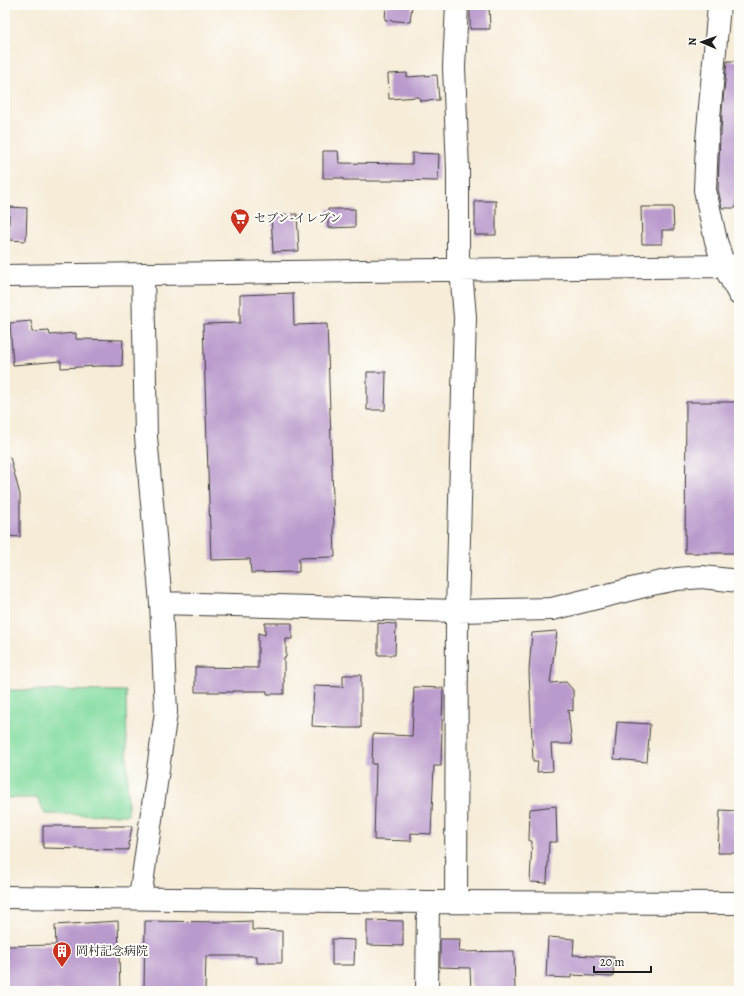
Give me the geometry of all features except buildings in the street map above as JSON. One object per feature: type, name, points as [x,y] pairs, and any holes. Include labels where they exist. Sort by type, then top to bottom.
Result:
[{"type":"street","points":[[456,902],[457,611],[465,317],[462,270],[458,257],[458,170],[454,67],[457,5]]},
{"type":"street","points":[[719,5],[707,141],[705,190],[716,240],[732,266],[739,294]]},
{"type":"street","points":[[5,276],[732,266]]},
{"type":"street","points":[[140,898],[166,712],[161,603],[146,437],[143,274]]},
{"type":"street","points":[[161,603],[457,611],[552,609],[677,579],[702,578],[739,581]]},
{"type":"street","points":[[5,896],[428,902],[739,903]]},
{"type":"street","points":[[427,991],[428,902]]},
{"type":"green space","points":[[5,690],[126,691],[128,815],[45,814],[38,798],[5,798]]},
{"type":"place","name":"セブン-イレブン","points":[[240,235]]},
{"type":"place","name":"岡村記念病院","points":[[62,968]]}]
